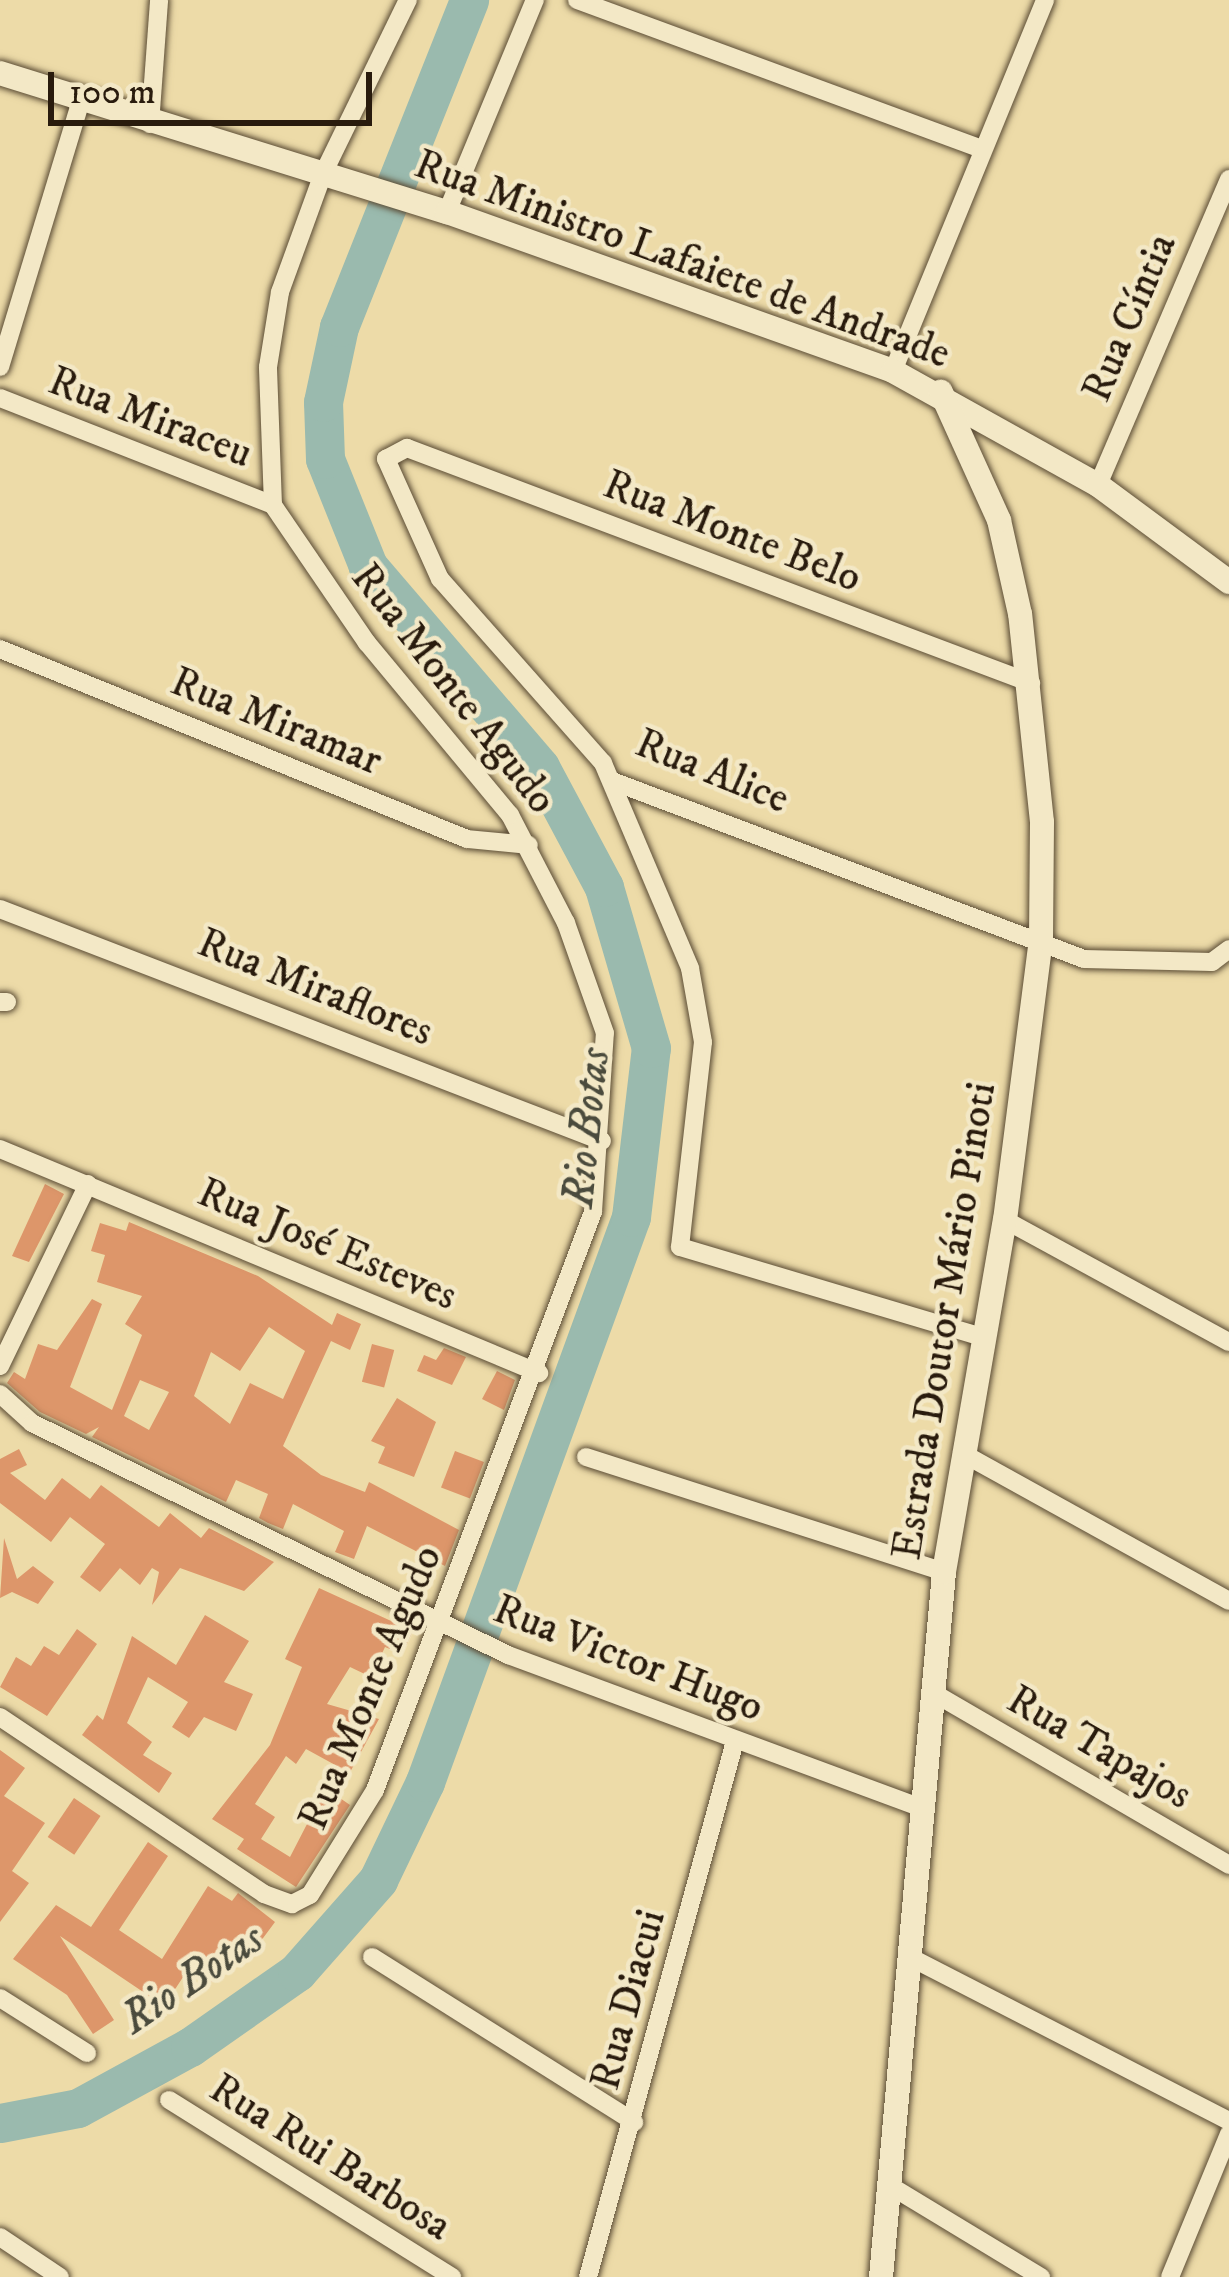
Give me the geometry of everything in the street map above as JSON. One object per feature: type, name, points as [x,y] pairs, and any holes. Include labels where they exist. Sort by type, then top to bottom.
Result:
[{"type":"street","points":[[150,124],[159,0]]},
{"type":"street","points":[[273,505],[268,367],[280,292],[323,174],[408,0]]},
{"type":"street","points":[[447,212],[535,0]]},
{"type":"street","points":[[578,0],[981,149]]},
{"type":"street","points":[[893,370],[1045,0]]},
{"type":"street","name":"Rua Ministro Lafaiete de Andrade","points":[[0,74],[447,212],[893,370],[941,392],[1098,485],[1229,582]]},
{"type":"street","points":[[0,367],[81,101]]},
{"type":"street","name":"Rua Cíntia","points":[[1098,485],[1229,179]]},
{"type":"street","name":"Estrada Doutor Mário Pinoti","points":[[881,2277],[944,1572],[979,1336],[1005,1220],[1041,938],[1031,683],[999,520],[941,392]]},
{"type":"street","name":"Rua Miraceu","points":[[0,398],[273,505]]},
{"type":"street","name":"Rua Monte Belo","points":[[407,448],[1031,683]]},
{"type":"street","name":"Rua Alice","points":[[407,448],[392,452],[385,468],[427,559],[612,781],[1041,938],[1084,959],[1212,962]]},
{"type":"street","name":"Rua Monte Agudo","points":[[0,1717],[292,1904],[322,1880],[367,1808],[446,1624],[587,1236],[602,1141],[605,1033],[529,845],[367,643],[273,505]]},
{"type":"street","name":"Rua Miramar","points":[[0,650],[467,839],[529,845]]},
{"type":"street","points":[[612,781],[702,1021],[680,1247],[979,1336]]},
{"type":"street","name":"Rua Miraflores","points":[[0,909],[602,1141]]},
{"type":"street","points":[[1229,950],[1212,962],[1229,975]]},
{"type":"street","name":"Rua José Esteves","points":[[0,1149],[538,1373]]},
{"type":"street","points":[[0,1366],[88,1184]]},
{"type":"street","points":[[1005,1220],[1229,1342]]},
{"type":"street","name":"Rua Victor Hugo","points":[[0,1394],[32,1423],[491,1647],[920,1807]]},
{"type":"street","points":[[962,1453],[1229,1601]]},
{"type":"street","points":[[586,1457],[944,1572]]},
{"type":"street","name":"Rua Tapajos","points":[[932,1692],[1229,1865]]},
{"type":"street","name":"Rua Diacui","points":[[588,2277],[735,1741]]},
{"type":"street","points":[[372,1957],[634,2122]]},
{"type":"street","points":[[910,1957],[1229,2121]]},
{"type":"street","points":[[0,1998],[87,2053]]},
{"type":"street","name":"Rua Rui Barbosa","points":[[169,2100],[452,2277]]},
{"type":"street","points":[[1170,2277],[1229,2134]]},
{"type":"street","points":[[889,2185],[1041,2277]]},
{"type":"street","points":[[3,2246],[60,2277]]},
{"type":"building","points":[[45,1184],[64,1194],[29,1262],[12,1256]]},
{"type":"building","points":[[129,1222],[258,1276],[332,1325],[337,1313],[361,1324],[350,1350],[331,1341],[283,1446],[321,1475],[365,1492],[369,1482],[459,1530],[445,1566],[367,1526],[354,1559],[335,1552],[344,1531],[293,1504],[283,1529],[268,1523],[259,1518],[268,1494],[236,1480],[226,1502],[92,1437],[99,1427],[86,1434],[40,1412],[7,1383],[14,1372],[25,1379],[38,1344],[57,1350],[92,1299],[102,1304],[70,1387],[112,1410],[142,1335],[125,1324],[142,1296],[97,1282],[105,1255],[91,1251],[100,1223],[126,1231]],"holes":[[[269,1327],[305,1351],[283,1399],[250,1383],[230,1424],[194,1396],[211,1352],[240,1371]],[[140,1380],[169,1392],[149,1430],[124,1416]]]},
{"type":"building","points":[[372,1344],[394,1350],[384,1388],[362,1382]]},
{"type":"building","points":[[444,1348],[466,1357],[452,1385],[417,1371],[424,1355],[436,1360]]},
{"type":"building","points":[[497,1371],[515,1380],[504,1410],[482,1399]]},
{"type":"building","points":[[397,1398],[436,1422],[414,1477],[378,1463],[385,1447],[371,1441]]},
{"type":"building","points":[[19,1449],[27,1465],[10,1473],[45,1500],[62,1478],[90,1499],[101,1485],[159,1527],[170,1513],[201,1538],[209,1528],[274,1562],[244,1591],[180,1568],[152,1605],[159,1572],[152,1568],[140,1585],[120,1568],[100,1592],[80,1577],[105,1544],[70,1517],[51,1542],[0,1503],[0,1459]]},
{"type":"building","points":[[455,1451],[484,1462],[470,1499],[441,1487]]},
{"type":"building","points":[[4,1538],[17,1579],[33,1566],[54,1582],[38,1604],[12,1592],[0,1598]]},
{"type":"building","points":[[319,1588],[413,1631],[402,1654],[385,1647],[371,1677],[350,1667],[327,1704],[379,1719],[337,1796],[350,1805],[296,1887],[237,1849],[244,1839],[212,1819],[270,1745],[302,1667],[285,1659]],"holes":[[[306,1749],[337,1766],[290,1857],[261,1839],[275,1817],[255,1804],[286,1756],[296,1764]]]},
{"type":"building","points":[[205,1615],[249,1641],[224,1682],[253,1694],[236,1731],[204,1717],[189,1738],[172,1727],[188,1702],[148,1677],[127,1723],[152,1742],[143,1755],[172,1773],[159,1793],[82,1735],[97,1715],[103,1720],[132,1636],[176,1665]]},
{"type":"building","points":[[77,1629],[97,1644],[47,1716],[0,1687],[16,1657],[31,1666],[44,1646],[59,1655]]},
{"type":"building","points":[[0,1750],[25,1768],[4,1796],[45,1823],[12,1871],[29,1883],[0,1922]]},
{"type":"building","points":[[74,1798],[101,1816],[74,1855],[48,1837]]},
{"type":"building","points":[[148,1842],[168,1856],[119,1930],[162,1959],[208,1886],[232,1901],[238,1893],[275,1922],[249,1957],[210,1983],[189,1968],[164,2006],[60,1936],[114,2020],[93,2034],[67,1995],[13,1959],[56,1905],[91,1927]]},
{"type":"waterway","name":"Rio Botas","points":[[0,2123],[78,2108],[190,2047],[297,1972],[378,1880],[425,1782],[631,1217],[651,1048],[604,887],[540,767],[368,566],[325,459],[323,402],[339,327],[469,0]]}]
